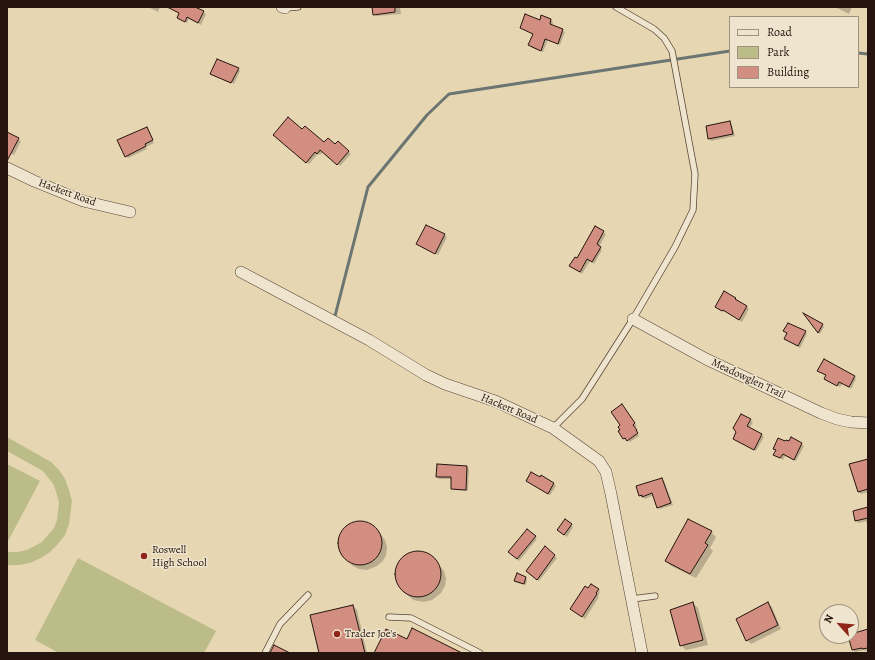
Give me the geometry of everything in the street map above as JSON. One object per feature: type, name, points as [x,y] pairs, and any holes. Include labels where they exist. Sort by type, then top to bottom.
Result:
[{"type":"street","name":"Hackett Road","points":[[7,168],[83,201],[130,212]]},
{"type":"street","name":"Hackett Road","points":[[241,272],[369,340],[426,375],[445,384],[495,401],[552,428],[573,441],[598,461],[606,472],[642,653]]},
{"type":"street","name":"Meadowglen Trail","points":[[633,319],[706,359],[821,413],[851,422],[868,423]]},
{"type":"lane","points":[[284,8],[298,7]]},
{"type":"lane","points":[[552,428],[582,399],[633,319],[675,247],[693,210],[695,174],[672,51],[664,38],[654,29],[616,7]]},
{"type":"lane","points":[[265,653],[280,624],[308,595]]},
{"type":"lane","points":[[632,599],[655,596]]},
{"type":"lane","points":[[389,617],[411,618],[480,653]]},
{"type":"green space","points":[[7,437],[51,462],[65,479],[72,501],[69,524],[65,535],[58,544],[41,558],[30,563],[19,565],[7,565],[7,552],[27,550],[42,542],[54,528],[57,520],[59,502],[54,485],[43,471],[7,451]]},
{"type":"green space","points":[[7,464],[40,481],[7,543]]},
{"type":"green space","points":[[78,558],[216,631],[204,653],[59,653],[35,640]]},
{"type":"building","points":[[167,7],[195,7],[204,11],[198,23],[187,17],[185,22],[177,18],[179,13]]},
{"type":"building","points":[[372,7],[395,7],[395,12],[373,15]]},
{"type":"building","points":[[525,14],[540,20],[541,15],[551,19],[550,24],[563,29],[558,44],[545,39],[541,51],[528,45],[533,34],[520,28]]},
{"type":"building","points":[[217,59],[239,68],[231,83],[210,74]]},
{"type":"building","points":[[288,117],[302,129],[305,126],[324,142],[328,138],[335,144],[338,141],[349,151],[337,165],[320,150],[317,154],[315,152],[306,163],[273,135]]},
{"type":"building","points":[[730,121],[733,134],[708,139],[706,126]]},
{"type":"building","points":[[147,127],[153,140],[145,144],[146,146],[125,157],[117,140]]},
{"type":"building","points":[[7,132],[19,138],[7,161]]},
{"type":"building","points":[[426,225],[445,234],[435,254],[416,244]]},
{"type":"building","points":[[595,226],[604,231],[597,244],[601,247],[592,262],[587,259],[580,272],[569,266],[575,257],[577,258]]},
{"type":"building","points":[[724,291],[747,306],[739,320],[715,307]]},
{"type":"building","points":[[803,313],[823,324],[818,333]]},
{"type":"building","points":[[788,323],[806,331],[798,346],[784,339],[787,333],[783,331]]},
{"type":"building","points":[[824,359],[855,376],[849,387],[839,382],[837,386],[824,379],[826,375],[817,371]]},
{"type":"building","points":[[622,404],[635,423],[633,425],[638,433],[627,441],[625,438],[623,439],[618,431],[620,430],[618,427],[620,425],[611,412]]},
{"type":"building","points":[[741,414],[751,419],[747,426],[762,434],[754,450],[733,439],[736,432],[733,428]]},
{"type":"building","points":[[791,437],[802,443],[794,460],[783,454],[780,458],[773,455],[776,450],[773,449],[778,438],[789,441]]},
{"type":"building","points":[[868,459],[868,489],[858,492],[849,464]]},
{"type":"building","points":[[437,464],[467,466],[466,490],[451,489],[451,477],[436,477]]},
{"type":"building","points":[[531,472],[540,477],[541,475],[554,483],[548,494],[526,481]]},
{"type":"building","points":[[662,478],[671,503],[657,508],[652,493],[642,497],[642,495],[639,496],[636,486]]},
{"type":"building","points":[[868,507],[868,518],[855,521],[853,511]]},
{"type":"building","points":[[565,519],[572,524],[564,535],[557,530]]},
{"type":"building","points":[[688,519],[712,531],[705,543],[708,545],[690,574],[665,561]]},
{"type":"building","points":[[356,521],[364,521],[369,522],[376,527],[381,534],[381,552],[376,559],[369,564],[356,565],[348,562],[341,555],[338,547],[338,539],[341,531],[348,524]]},
{"type":"building","points":[[527,529],[536,536],[517,559],[508,552]]},
{"type":"building","points":[[545,546],[555,555],[537,580],[526,571]]},
{"type":"building","points":[[423,551],[435,557],[440,565],[440,583],[435,591],[427,596],[413,597],[401,591],[396,583],[395,569],[401,557],[409,552]]},
{"type":"building","points":[[517,573],[526,577],[524,584],[514,581]]},
{"type":"building","points":[[591,584],[599,589],[582,617],[570,609],[585,586],[588,588]]},
{"type":"building","points":[[693,602],[703,640],[680,646],[670,610]]},
{"type":"building","points":[[768,602],[778,625],[746,641],[736,619]]},
{"type":"building","name":"Trader Joe's","points":[[353,605],[365,653],[319,653],[310,615]]},
{"type":"building","points":[[412,628],[462,653],[374,653],[386,629],[407,639]]},
{"type":"building","points":[[868,629],[868,648],[852,650],[850,644],[859,644],[859,632]]},
{"type":"building","points":[[274,645],[290,653],[270,653]]},
{"type":"waterway","points":[[335,316],[368,187],[427,115],[449,94],[729,51]]},
{"type":"waterway","points":[[859,53],[868,54]]},
{"type":"place","name":"Roswell High School","points":[[144,556]]},
{"type":"place","name":"Trader Joe's","points":[[337,634]]}]
